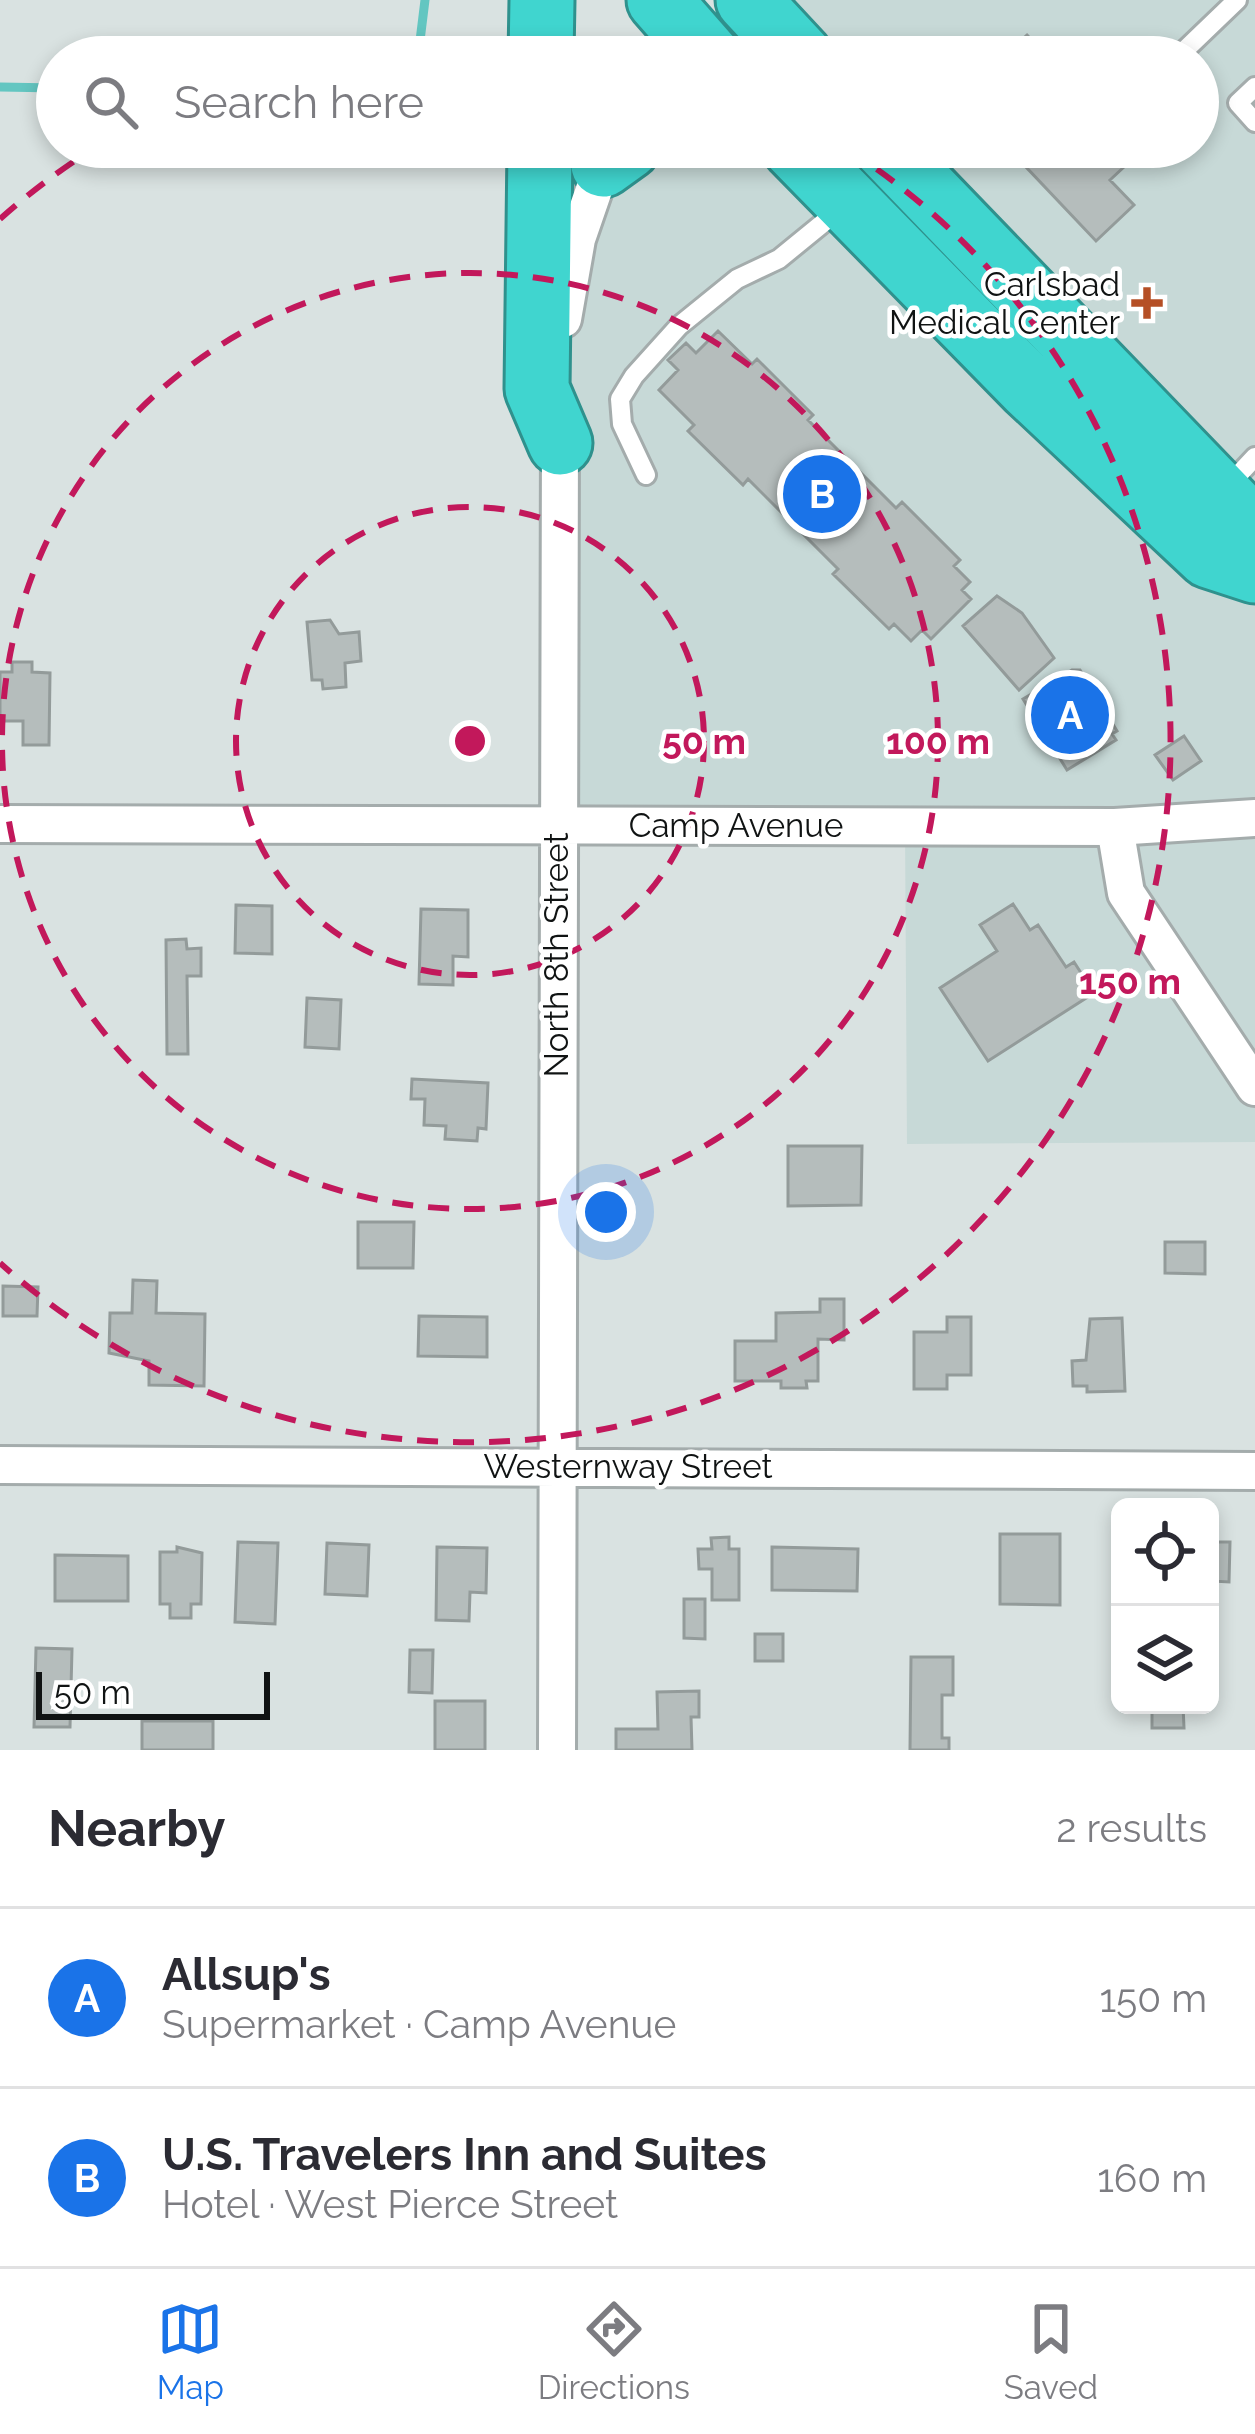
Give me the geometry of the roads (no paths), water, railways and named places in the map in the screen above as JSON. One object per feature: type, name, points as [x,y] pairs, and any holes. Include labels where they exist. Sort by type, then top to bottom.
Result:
[{"type":"highway","points":[[542,0],[542,36]]},
{"type":"highway","points":[[540,168],[537,389],[560,443]]},
{"type":"highway","points":[[814,168],[1029,387],[1220,506]]},
{"type":"highway","points":[[905,168],[1220,506]]},
{"type":"highway","points":[[1220,506],[1209,556],[1255,571]]},
{"type":"street","name":"North 8th Street","points":[[557,1750],[560,443],[565,300],[577,238],[607,168]]},
{"type":"street","name":"Camp Avenue","points":[[0,824],[1115,827],[1255,818]]},
{"type":"street","points":[[1115,827],[1126,893],[1255,1088]]},
{"type":"street","name":"Westernway Street","points":[[0,1465],[1255,1471]]},
{"type":"lane","points":[[1200,36],[1238,0]]},
{"type":"lane","points":[[1255,87],[1238,103],[1255,122]]},
{"type":"lane","points":[[646,475],[622,424],[620,400],[634,376],[708,302],[737,279],[779,259],[848,203]]},
{"type":"waterway","points":[[421,36],[425,0]]},
{"type":"waterway","points":[[0,87],[36,88]]},
{"type":"place","name":"Carlsbad Medical Center","points":[[1147,303]]},
{"type":"place","name":"U.S. Travelers Inn and Suites","points":[[822,494]]},
{"type":"place","name":"Allsup's","points":[[1070,715]]}]
